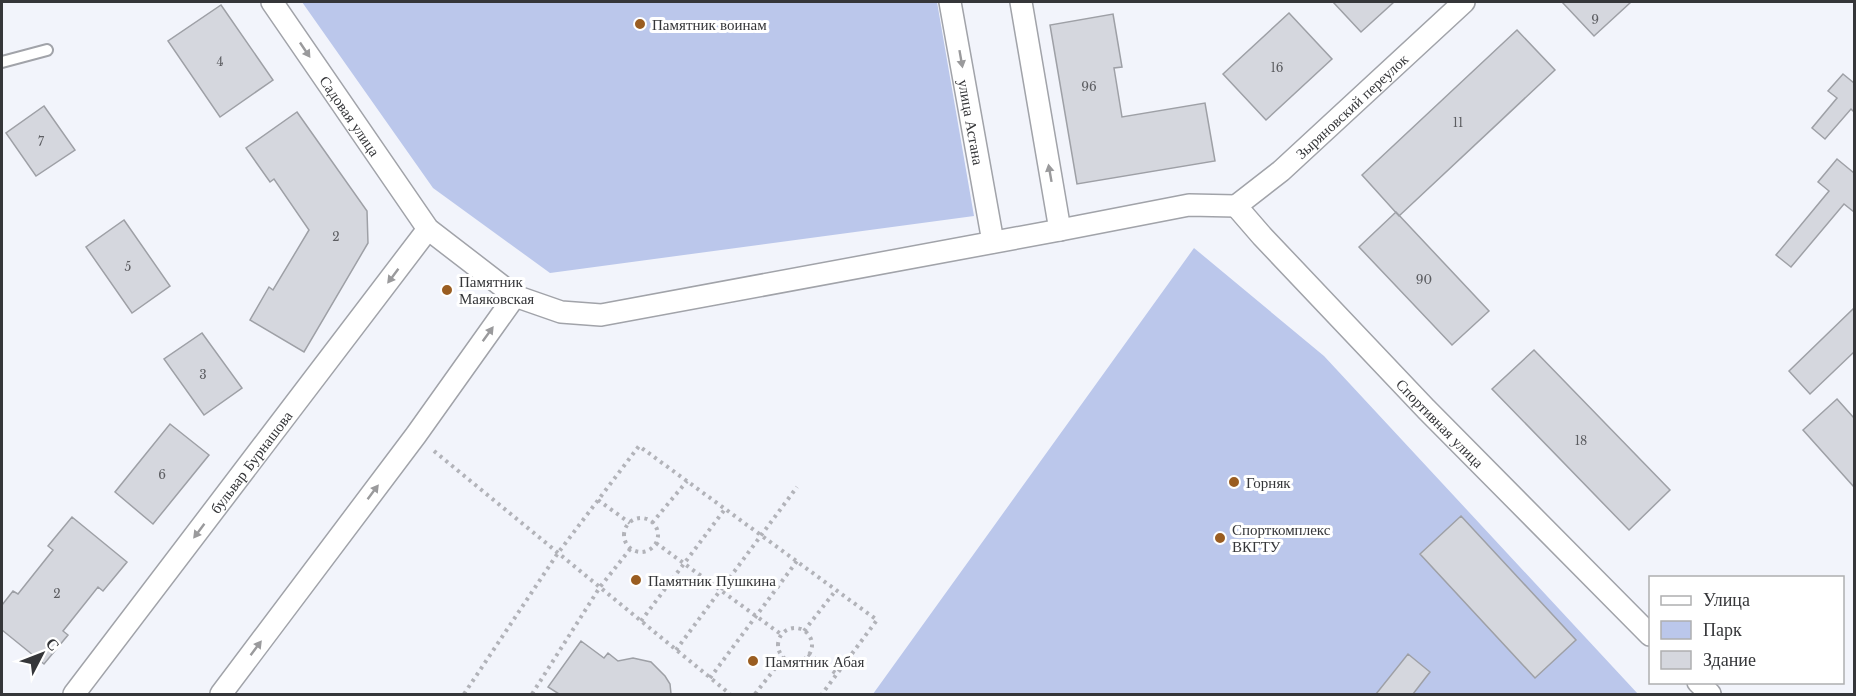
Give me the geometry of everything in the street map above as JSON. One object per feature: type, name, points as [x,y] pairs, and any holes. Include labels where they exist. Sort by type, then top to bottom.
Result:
[{"type":"street","name":"Садовая улица","points":[[272,2],[428,229],[515,296],[561,312],[601,315],[1189,205],[1236,206]]},
{"type":"street","name":"улица Астана","points":[[950,2],[993,242]]},
{"type":"street","points":[[1021,2],[1060,230]]},
{"type":"street","name":"Зыряновский переулок","points":[[1236,206],[1281,171],[1464,2]]},
{"type":"street","name":"Спортивная улица","points":[[1236,206],[1426,409],[1649,634]]},
{"type":"street","name":"бульвар Бурнашова","points":[[74,694],[428,229]]},
{"type":"street","points":[[221,694],[416,435],[515,296]]},
{"type":"lane","points":[[2,62],[47,51]]},
{"type":"path","points":[[416,435],[730,694]]},
{"type":"path","points":[[464,694],[558,553],[639,446],[877,620],[822,694]]},
{"type":"path","points":[[652,523],[687,481]]},
{"type":"path","points":[[676,650],[797,487]]},
{"type":"path","points":[[598,500],[630,523]]},
{"type":"path","points":[[641,621],[725,509]]},
{"type":"path","points":[[638,518],[652,523],[657,532],[656,543],[652,548],[644,552],[635,551],[628,546],[624,538],[625,530],[630,523],[638,518]]},
{"type":"path","points":[[656,543],[782,635]]},
{"type":"path","points":[[532,694],[600,587],[631,548]]},
{"type":"path","points":[[710,678],[797,561]]},
{"type":"path","points":[[804,631],[836,590]]},
{"type":"path","points":[[792,628],[804,631],[812,642],[811,650],[806,658],[789,661],[778,648],[779,639],[784,632],[792,628]]},
{"type":"path","points":[[808,654],[837,674]]},
{"type":"path","points":[[756,694],[784,657]]},
{"type":"green space","points":[[302,2],[937,2],[974,216],[550,273],[433,188]]},
{"type":"green space","name":"Горняк","points":[[1194,248],[1324,356],[1638,694],[873,694]]},
{"type":"building","points":[[1333,2],[1394,2],[1361,32]]},
{"type":"building","points":[[1562,2],[1631,2],[1594,36]]},
{"type":"building","points":[[221,5],[273,80],[220,117],[168,41]]},
{"type":"building","points":[[1289,13],[1332,59],[1266,120],[1223,74]]},
{"type":"building","points":[[1113,14],[1122,67],[1114,68],[1122,117],[1205,103],[1215,161],[1077,184],[1050,25]]},
{"type":"building","points":[[1517,30],[1555,70],[1399,216],[1362,175]]},
{"type":"building","points":[[1843,74],[1854,83],[1854,112],[1851,109],[1825,139],[1812,128],[1837,98],[1828,91]]},
{"type":"building","points":[[44,106],[75,150],[36,176],[6,133]]},
{"type":"building","points":[[297,112],[367,211],[368,243],[304,352],[250,320],[269,287],[273,290],[309,230],[274,179],[270,182],[246,148]]},
{"type":"building","points":[[1837,159],[1854,173],[1854,212],[1844,204],[1791,267],[1776,255],[1829,191],[1818,182]]},
{"type":"building","points":[[1396,212],[1489,311],[1452,345],[1359,247]]},
{"type":"building","points":[[124,220],[170,286],[132,313],[86,247]]},
{"type":"building","points":[[1854,308],[1854,352],[1810,394],[1789,371]]},
{"type":"building","points":[[202,333],[242,388],[204,415],[164,359]]},
{"type":"building","points":[[1534,350],[1670,490],[1629,530],[1492,389]]},
{"type":"building","points":[[1837,399],[1854,418],[1854,487],[1803,430]]},
{"type":"building","points":[[170,424],[209,455],[153,524],[115,492]]},
{"type":"building","points":[[1461,516],[1576,640],[1535,678],[1420,554]]},
{"type":"building","points":[[72,517],[127,562],[103,591],[98,587],[63,631],[68,635],[44,664],[2,630],[2,605],[13,591],[18,594],[53,550],[48,546]]},
{"type":"building","points":[[581,641],[604,658],[608,653],[618,661],[633,658],[651,662],[670,684],[671,694],[559,694],[548,687]]},
{"type":"building","points":[[1408,654],[1430,672],[1413,694],[1376,694]]},
{"type":"place","name":"Памятник воинам","points":[[640,24]]},
{"type":"place","name":"Памятник Маяковская","points":[[447,290]]},
{"type":"place","name":"Горняк","points":[[1234,482]]},
{"type":"place","name":"Спорткомплекс ВКГТУ","points":[[1220,538]]},
{"type":"place","name":"Памятник Пушкина","points":[[636,580]]},
{"type":"place","name":"Памятник Абая","points":[[753,661]]}]
